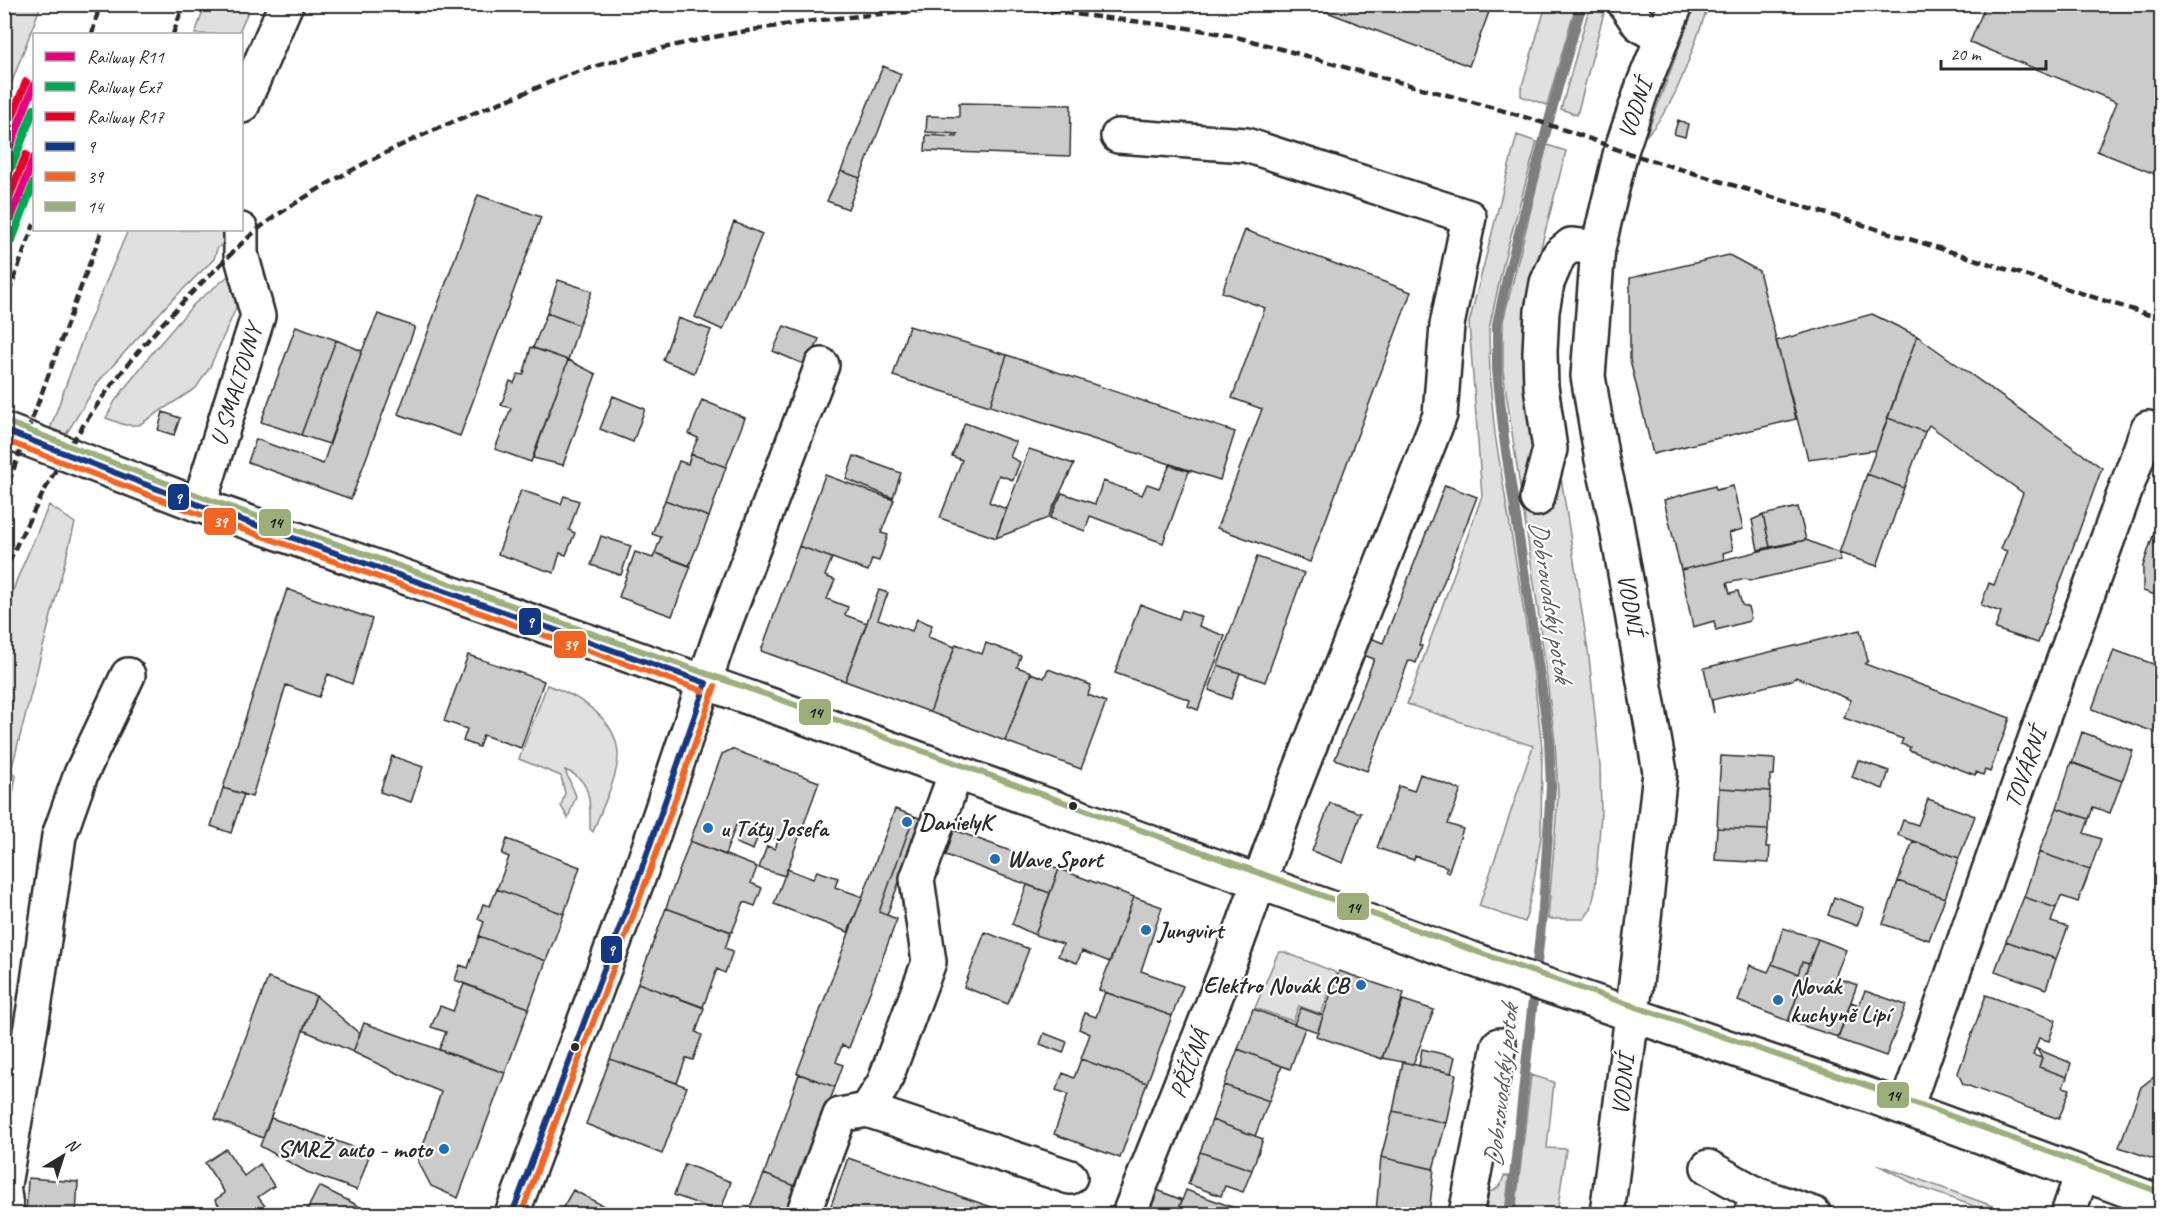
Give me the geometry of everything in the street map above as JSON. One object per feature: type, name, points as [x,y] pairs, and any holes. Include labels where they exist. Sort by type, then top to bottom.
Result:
[{"type":"main road","points":[[243,104],[286,4]]},
{"type":"main road","points":[[1625,4],[1639,24],[1662,39]]},
{"type":"main road","name":"VODNÍ","points":[[1607,1215],[1618,1140],[1660,772],[1617,522],[1602,460],[1588,376],[1598,248],[1621,151],[1644,83],[1676,4]]},
{"type":"main road","name":"PŘÍČNÁ","points":[[1118,136],[1246,144],[1469,217],[1447,325],[1440,415],[1292,790],[1260,883],[1129,1215]]},
{"type":"main road","name":"U SMALTOVNY","points":[[200,505],[258,316],[241,254],[241,231]]},
{"type":"main road","points":[[1538,499],[1550,449],[1541,386],[1540,352],[1542,311],[1547,284],[1558,255],[1571,245],[1598,248]]},
{"type":"main road","points":[[512,1215],[642,868],[720,636],[822,365]]},
{"type":"main road","name":"TOVÁRNÍ","points":[[1906,1108],[2028,757],[2148,428]]},
{"type":"main road","points":[[4,430],[200,505],[956,772],[1574,996],[1906,1108],[2162,1203]]},
{"type":"main road","points":[[4,1185],[35,1002],[59,836],[81,774],[128,675]]},
{"type":"main road","points":[[867,1110],[884,1083],[929,962],[917,879],[956,772]]},
{"type":"main road","points":[[1466,1215],[1499,1045]]},
{"type":"main road","points":[[803,1215],[840,1115],[867,1110],[1070,1177]]},
{"type":"main road","points":[[1708,1167],[1755,1205],[1814,1215]]},
{"type":"main road","points":[[2068,1215],[2082,1174]]},
{"type":"main road","points":[[4,1192],[7,1215]]},
{"type":"shaded area","points":[[205,4],[251,5],[238,33],[195,33]]},
{"type":"shaded area","points":[[4,5],[41,5],[5,100]]},
{"type":"shaded area","points":[[1546,5],[1576,5],[1547,105],[1521,96],[1521,89]]},
{"type":"shaded area","points":[[1590,5],[1606,5],[1577,115],[1561,109]]},
{"type":"shaded area","points":[[1695,5],[1709,5],[1676,91],[1658,122],[1646,136]]},
{"type":"shaded area","points":[[1517,135],[1537,142],[1504,260],[1489,329],[1490,382],[1495,434],[1533,668],[1542,748],[1541,837],[1525,922],[1479,906],[1533,746],[1407,704],[1482,496],[1469,323]]},
{"type":"shaded area","points":[[1547,145],[1566,151],[1536,267],[1556,445],[1589,657],[1600,765],[1601,813],[1595,891],[1591,909],[1584,919],[1548,919],[1558,795],[1555,742],[1503,371],[1503,321]]},
{"type":"shaded area","points":[[128,231],[234,231],[217,249],[214,259],[167,305],[99,381],[49,462],[44,464],[40,457],[85,332]]},
{"type":"shaded area","points":[[232,273],[238,290],[236,308],[210,367],[196,388],[139,425],[125,425],[106,418],[115,401],[152,353],[194,304]]},
{"type":"shaded area","points":[[49,505],[75,523],[11,771],[16,776],[5,842],[5,615],[17,579]]},
{"type":"shaded area","points":[[547,685],[571,695],[594,710],[604,720],[616,743],[618,756],[615,774],[593,832],[590,829],[588,794],[581,780],[565,770],[576,796],[568,818],[561,806],[565,793],[561,776],[519,759]]},
{"type":"shaded area","points":[[1280,952],[1335,972],[1336,975],[1321,1014],[1299,1006],[1293,1021],[1255,1008]]},
{"type":"shaded area","points":[[1531,1075],[1554,1082],[1547,1148],[1566,1149],[1557,1214],[1515,1214]]},
{"type":"shaded area","points":[[1876,1164],[2015,1214],[1996,1214],[1920,1187]]},
{"type":"shaded area","points":[[1504,1176],[1509,1176],[1505,1214],[1486,1214],[1487,1192],[1498,1187]]},
{"type":"building","points":[[1321,4],[1492,4],[1469,66],[1319,9]]},
{"type":"building","points":[[1986,4],[2162,4],[2162,177],[2097,151],[2117,102],[1970,42]]},
{"type":"building","points":[[883,66],[901,74],[860,178],[841,171]]},
{"type":"building","points":[[959,103],[1071,105],[1070,156],[925,151],[926,135],[957,137],[958,134],[926,132],[927,116],[959,117]]},
{"type":"building","points":[[1678,120],[1688,124],[1685,137],[1674,134]]},
{"type":"building","points":[[841,171],[860,178],[848,209],[827,201]]},
{"type":"building","points":[[478,195],[541,217],[460,436],[398,414]]},
{"type":"building","points":[[734,222],[762,234],[723,330],[695,317]]},
{"type":"building","points":[[1245,230],[1411,292],[1310,562],[1217,528],[1262,409],[1232,398],[1265,308],[1222,292]]},
{"type":"building","points":[[1729,255],[1759,271],[1796,419],[1653,454],[1630,360],[1630,278]]},
{"type":"building","points":[[558,280],[592,291],[579,325],[547,313]]},
{"type":"building","points":[[547,313],[579,325],[568,360],[533,348]]},
{"type":"building","points":[[378,314],[415,327],[351,499],[248,462],[256,439],[323,464],[362,351]]},
{"type":"building","points":[[1872,314],[1917,336],[1876,450],[1808,459],[1776,341]]},
{"type":"building","points":[[678,318],[711,330],[694,373],[663,360]]},
{"type":"building","points":[[296,326],[336,340],[301,435],[261,422]]},
{"type":"building","points":[[784,326],[819,339],[808,366],[773,351]]},
{"type":"building","points":[[909,326],[1007,355],[990,406],[893,376]]},
{"type":"building","points":[[1917,336],[2102,468],[2038,643],[1995,629],[2001,612],[1981,605],[1989,583],[1994,585],[2007,551],[2001,549],[2023,493],[1929,425],[1925,432],[1888,418]]},
{"type":"building","points":[[336,340],[362,351],[329,444],[301,435]]},
{"type":"building","points":[[531,347],[568,360],[531,462],[495,449],[511,408],[501,405],[510,381],[514,383],[518,374],[523,375]]},
{"type":"building","points":[[1007,355],[1235,432],[1220,480],[990,406]]},
{"type":"building","points":[[568,360],[596,374],[563,465],[533,458]]},
{"type":"building","points":[[613,396],[645,409],[633,442],[600,429]]},
{"type":"building","points":[[702,400],[745,418],[726,467],[691,454],[698,438],[689,434]]},
{"type":"building","points":[[163,412],[180,418],[174,435],[158,430]]},
{"type":"building","points":[[1888,418],[1925,432],[1904,488],[1867,474]]},
{"type":"building","points":[[965,423],[1016,442],[1010,457],[1020,462],[1013,480],[999,475],[989,502],[1006,509],[996,538],[940,518],[962,460],[952,456]]},
{"type":"building","points":[[1029,449],[1074,464],[1048,518],[996,538]]},
{"type":"building","points":[[691,454],[726,467],[709,517],[665,500],[679,461],[688,464]]},
{"type":"building","points":[[854,456],[901,473],[893,498],[846,479]]},
{"type":"building","points":[[1170,465],[1189,471],[1163,543],[1090,516],[1085,531],[1050,518],[1062,493],[1095,504],[1103,481],[1142,495],[1147,484],[1159,488]]},
{"type":"building","points":[[1867,474],[1904,488],[1877,566],[1839,553]]},
{"type":"building","points":[[825,475],[894,500],[881,533],[888,535],[879,561],[872,559],[868,571],[799,546]]},
{"type":"building","points":[[1445,485],[1477,497],[1419,645],[1422,646],[1416,663],[1409,660],[1367,771],[1335,759],[1374,659],[1361,654],[1368,637],[1383,643]]},
{"type":"building","points":[[1715,486],[1716,490],[1733,486],[1743,529],[1729,533],[1733,550],[1723,553],[1724,560],[1681,570],[1664,500]]},
{"type":"building","points":[[521,490],[561,504],[564,496],[579,501],[569,530],[575,533],[566,555],[560,553],[554,573],[498,554]]},
{"type":"building","points":[[665,500],[709,517],[689,566],[655,553],[661,537],[652,534]]},
{"type":"building","points":[[1798,507],[1806,540],[1770,547],[1763,515]]},
{"type":"building","points":[[2162,508],[2162,591],[2159,596],[2143,591],[2143,566]]},
{"type":"building","points":[[1763,515],[1770,547],[1758,550],[1752,520]]},
{"type":"building","points":[[601,536],[631,546],[621,575],[591,565]]},
{"type":"building","points":[[1806,540],[1839,553],[1841,560],[1749,581],[1746,579],[1727,583],[1730,593],[1738,591],[1742,605],[1748,607],[1751,618],[1749,621],[1716,630],[1714,621],[1693,627],[1681,570]]},
{"type":"building","points":[[799,546],[832,558],[825,576],[835,580],[827,599],[848,607],[845,615],[867,623],[845,681],[761,651]]},
{"type":"building","points":[[635,552],[653,558],[655,553],[691,566],[672,616],[619,597]]},
{"type":"building","points":[[1257,557],[1304,573],[1265,682],[1218,665]]},
{"type":"building","points":[[287,589],[372,619],[352,684],[328,674],[319,697],[286,685],[252,797],[223,788]]},
{"type":"building","points":[[879,590],[888,593],[878,619],[912,631],[917,619],[932,625],[928,637],[955,647],[930,712],[845,681]]},
{"type":"building","points":[[1140,604],[1179,619],[1182,610],[1202,617],[1199,626],[1225,636],[1198,710],[1188,706],[1190,700],[1115,673]]},
{"type":"building","points":[[1860,630],[1868,661],[1865,664],[2010,718],[1990,772],[1985,770],[1983,775],[1976,772],[1975,775],[1909,750],[1910,747],[1901,744],[1903,739],[1844,718],[1851,700],[1796,677],[1792,680],[1712,700],[1714,713],[1704,668]]},
{"type":"building","points":[[986,643],[1021,656],[1017,667],[1031,672],[1005,741],[930,712],[956,644],[982,654]]},
{"type":"building","points":[[2114,650],[2162,667],[2162,735],[2092,709]]},
{"type":"building","points":[[468,655],[544,681],[521,748],[483,735],[479,747],[463,741],[467,729],[444,721]]},
{"type":"building","points":[[1218,665],[1240,673],[1231,699],[1209,690]]},
{"type":"building","points":[[1048,669],[1091,685],[1088,695],[1106,702],[1081,769],[1005,741],[1031,673],[1044,678]]},
{"type":"building","points":[[2082,732],[2133,751],[2122,781],[2072,763]]},
{"type":"building","points":[[732,749],[819,782],[785,876],[759,868],[767,846],[775,849],[778,840],[759,833],[753,850],[736,843],[742,827],[736,825],[725,855],[690,841],[722,754]]},
{"type":"building","points":[[392,756],[423,767],[411,802],[380,792]]},
{"type":"building","points":[[1721,756],[1775,759],[1774,775],[1770,775],[1770,791],[1719,788]]},
{"type":"building","points":[[1858,760],[1889,771],[1883,789],[1852,777]]},
{"type":"building","points":[[2071,762],[2122,781],[2110,813],[2093,807],[2089,819],[2057,808]]},
{"type":"building","points":[[1420,774],[1461,790],[1448,824],[1463,829],[1448,873],[1445,871],[1447,867],[1415,856],[1414,860],[1377,848],[1399,786],[1414,791]]},
{"type":"building","points":[[223,788],[244,794],[231,833],[211,826]]},
{"type":"building","points":[[1719,788],[1770,791],[1768,830],[1717,828]]},
{"type":"building","points":[[1928,799],[1975,816],[1959,858],[1898,835],[1903,820],[1918,825]]},
{"type":"building","points":[[1330,803],[1361,813],[1343,863],[1312,851]]},
{"type":"building","points":[[2057,808],[2089,819],[2084,833],[2101,839],[2090,870],[2039,852]]},
{"type":"building","points":[[895,809],[914,816],[879,912],[897,919],[849,1048],[842,1045],[836,1062],[843,1065],[835,1087],[797,1073]]},
{"type":"building","points":[[914,816],[922,819],[887,915],[879,912]]},
{"type":"building","points":[[1717,828],[1768,830],[1766,847],[1770,847],[1769,863],[1715,860]]},
{"type":"building","points":[[954,830],[1059,869],[1050,893],[946,855]]},
{"type":"building","points":[[507,839],[580,867],[564,914],[497,889],[509,857],[502,854]]},
{"type":"building","points":[[690,841],[757,867],[751,883],[762,888],[755,906],[744,902],[732,932],[666,908]]},
{"type":"building","points":[[1913,841],[1959,858],[1945,898],[1898,881]]},
{"type":"building","points":[[2039,852],[2090,870],[2078,902],[2061,896],[2056,908],[2024,897]]},
{"type":"building","points":[[787,869],[813,879],[817,871],[838,878],[835,887],[863,897],[848,932],[774,904]]},
{"type":"building","points":[[1059,869],[1134,897],[1110,962],[1082,951],[1077,963],[1058,956],[1063,944],[1035,935]]},
{"type":"building","points":[[1898,881],[1945,898],[1929,940],[1883,924]]},
{"type":"building","points":[[1027,885],[1050,893],[1035,935],[1012,924]]},
{"type":"building","points":[[497,889],[564,914],[546,961],[479,936],[484,922],[478,919],[483,904],[490,906]]},
{"type":"building","points":[[1134,897],[1162,907],[1141,971],[1183,986],[1172,1016],[1099,990]]},
{"type":"building","points":[[1834,897],[1864,908],[1857,926],[1828,915]]},
{"type":"building","points":[[2024,897],[2056,908],[2051,922],[2068,927],[2056,959],[2006,941]]},
{"type":"building","points":[[666,908],[731,932],[725,948],[733,951],[725,973],[717,969],[703,1007],[638,983]]},
{"type":"building","points":[[1783,928],[1818,939],[1809,964],[1802,962],[1798,974],[1772,964]]},
{"type":"building","points":[[985,932],[1029,949],[1008,1004],[964,987]]},
{"type":"building","points":[[479,936],[546,961],[529,1008],[455,980],[460,965],[468,968]]},
{"type":"building","points":[[1818,939],[1846,950],[1835,977],[1857,985],[1838,1037],[1788,1021]]},
{"type":"building","points":[[2006,941],[2056,959],[2046,989],[1995,971]]},
{"type":"building","points":[[1802,962],[1809,964],[1788,1021],[1738,1001],[1750,965],[1768,972],[1772,964],[1798,974]]},
{"type":"building","points":[[1339,971],[1404,993],[1382,1059],[1316,1036]]},
{"type":"building","points":[[268,978],[316,996],[263,1138],[215,1119]]},
{"type":"building","points":[[638,983],[704,1008],[696,1032],[702,1035],[693,1060],[686,1058],[677,1083],[610,1059]]},
{"type":"building","points":[[464,984],[529,1008],[505,1073],[439,1050],[446,1032],[431,1027],[440,1006],[453,1011]]},
{"type":"building","points":[[1865,991],[1906,1005],[1886,1056],[1838,1039],[1851,1002],[1859,1005]]},
{"type":"building","points":[[1105,992],[1172,1016],[1147,1083],[1081,1059],[1090,1034],[1079,1029],[1085,1013],[1096,1017]]},
{"type":"building","points":[[1986,995],[2056,1020],[2049,1041],[2039,1038],[2033,1055],[2042,1058],[2039,1067],[2067,1077],[2063,1087],[2070,1089],[2059,1119],[1963,1084],[1958,1073]]},
{"type":"building","points":[[316,996],[360,1034],[353,1052],[303,1030]]},
{"type":"building","points":[[1403,1000],[1434,1010],[1413,1064],[1382,1058]]},
{"type":"building","points":[[1301,1008],[1323,1016],[1318,1032],[1294,1024]]},
{"type":"building","points":[[1253,1009],[1305,1028],[1290,1069],[1238,1049]]},
{"type":"building","points":[[364,1023],[505,1073],[458,1198],[431,1186],[418,1161],[441,1092],[353,1052]]},
{"type":"building","points":[[1044,1033],[1067,1042],[1063,1053],[1040,1044]]},
{"type":"building","points":[[1238,1049],[1282,1066],[1269,1101],[1224,1085]]},
{"type":"building","points":[[1422,1049],[1455,1057],[1451,1073],[1419,1066]]},
{"type":"building","points":[[2037,1049],[2071,1063],[2067,1077],[2039,1067],[2042,1058]]},
{"type":"building","points":[[610,1059],[687,1087],[662,1154],[586,1124]]},
{"type":"building","points":[[1081,1059],[1147,1083],[1120,1158],[1054,1134],[1068,1094],[1056,1090],[1063,1073],[1074,1078]]},
{"type":"building","points":[[1403,1062],[1456,1074],[1446,1123],[1393,1111]]},
{"type":"building","points":[[2162,1071],[2162,1162],[2119,1147],[2141,1087]]},
{"type":"building","points":[[799,1074],[835,1087],[829,1103],[826,1104],[795,1186],[764,1174]]},
{"type":"building","points":[[1224,1085],[1269,1101],[1255,1136],[1212,1120]]},
{"type":"building","points":[[1393,1111],[1446,1123],[1433,1169],[1381,1157]]},
{"type":"building","points":[[271,1118],[370,1153],[357,1190],[307,1172],[260,1146]]},
{"type":"building","points":[[1212,1120],[1263,1139],[1252,1170],[1200,1152]]},
{"type":"building","points":[[226,1149],[244,1176],[260,1164],[274,1186],[258,1197],[271,1214],[240,1214],[238,1212],[225,1214],[215,1200],[225,1193],[205,1163]]},
{"type":"building","points":[[1200,1152],[1252,1170],[1243,1192],[1225,1186],[1221,1196],[1188,1184]]},
{"type":"building","points":[[1381,1157],[1434,1169],[1429,1214],[1376,1212]]},
{"type":"building","points":[[848,1158],[1012,1214],[828,1214]]},
{"type":"building","points":[[685,1164],[731,1182],[720,1212],[674,1195]]},
{"type":"building","points":[[764,1174],[795,1186],[785,1214],[747,1214]]},
{"type":"building","points":[[28,1178],[78,1182],[76,1214],[26,1214]]},
{"type":"building","points":[[319,1186],[351,1202],[372,1214],[305,1214]]},
{"type":"building","points":[[573,1190],[619,1214],[559,1214]]},
{"type":"building","points":[[1157,1190],[1182,1200],[1177,1214],[1140,1214],[1143,1206],[1153,1202]]},
{"type":"building","points":[[1186,1190],[1251,1214],[1177,1214]]},
{"type":"waterway","name":"Dobrovodský potok","points":[[1510,1214],[1543,907],[1551,787],[1549,740],[1504,438],[1497,370],[1497,324],[1508,274],[1582,4]]},
{"type":"railway","points":[[92,33],[100,4]]},
{"type":"railway","points":[[173,33],[184,4]]},
{"type":"railway","points":[[4,575],[23,532],[54,474],[93,411],[115,381],[188,296],[255,231],[270,220],[324,186],[407,142],[578,72],[690,42],[848,17],[953,10],[1019,9],[1161,25],[1236,37],[1532,119],[1621,151],[2162,319]]},
{"type":"railway","points":[[4,306],[33,227]]},
{"type":"railway","points":[[4,495],[102,231]]},
{"type":"rail line","name":"R17","points":[[4,137],[26,82]]},
{"type":"rail line","name":"R11","points":[[4,162],[33,88]]},
{"type":"rail line","name":"Ex7","points":[[12,166],[33,112]]},
{"type":"rail line","name":"R17","points":[[4,210],[26,155]]},
{"type":"rail line","name":"R11","points":[[4,236],[33,161]]},
{"type":"rail line","name":"Ex7","points":[[12,240],[33,185]]},
{"type":"transit line","name":"14","points":[[7,422],[202,497],[776,698],[1522,968],[1877,1089],[2162,1193]]},
{"type":"transit line","name":"9","points":[[4,430],[199,505],[706,683]]},
{"type":"transit line","name":"39","points":[[4,440],[196,513],[703,691]]},
{"type":"transit line","name":"9","points":[[512,1214],[642,868],[706,683]]},
{"type":"transit line","name":"39","points":[[521,1214],[650,871],[715,686]]},
{"type":"place","name":"DanielyK","points":[[907,822]]},
{"type":"place","name":"u Táty Josefa","points":[[708,828]]},
{"type":"place","name":"Wave Sport","points":[[995,859]]},
{"type":"place","name":"Jungvirt","points":[[1146,930]]},
{"type":"place","name":"Elektro Novák CB","points":[[1361,985]]},
{"type":"place","name":"Novák kuchyně Lipí","points":[[1778,1000]]},
{"type":"place","name":"SMRŽ auto - moto","points":[[444,1149]]}]
